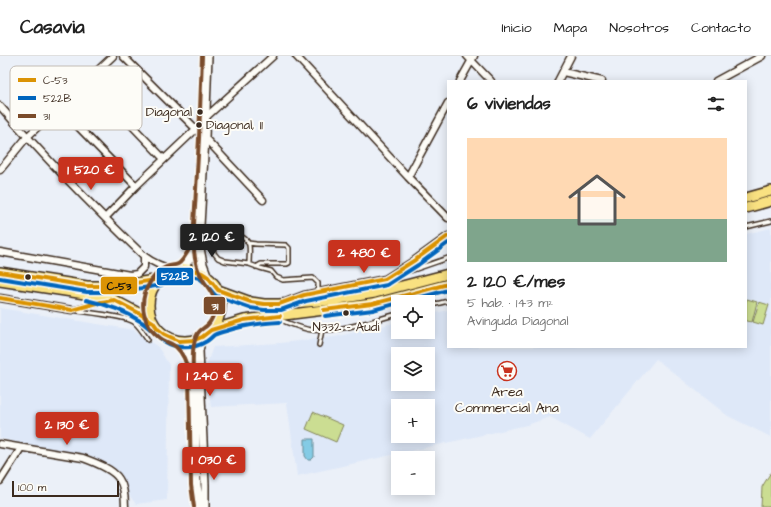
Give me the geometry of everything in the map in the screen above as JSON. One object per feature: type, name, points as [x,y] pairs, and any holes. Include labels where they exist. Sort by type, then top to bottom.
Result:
[{"type":"main road","points":[[747,198],[771,191]]},
{"type":"main road","points":[[747,208],[771,201]]},
{"type":"main road","points":[[189,269],[196,270],[208,277],[218,290],[221,307],[216,324],[211,330],[202,337],[187,341],[171,338],[158,329],[150,315],[149,300],[151,292],[160,279],[169,272],[189,269]]},
{"type":"main road","points":[[0,272],[87,286],[117,286],[160,279]]},
{"type":"main road","points":[[218,290],[251,302],[279,304],[332,300],[375,293],[447,274]]},
{"type":"main road","points":[[0,281],[98,296],[114,300],[153,322]]},
{"type":"main road","points":[[211,330],[244,320],[372,304],[447,284]]},
{"type":"street","points":[[103,66],[113,56]]},
{"type":"street","points":[[123,56],[133,66]]},
{"type":"street","points":[[208,56],[199,243],[203,264],[208,277]]},
{"type":"street","points":[[105,218],[136,186],[273,56]]},
{"type":"street","points":[[296,56],[447,217]]},
{"type":"street","points":[[559,80],[571,56]]},
{"type":"street","points":[[718,80],[760,56]]},
{"type":"street","points":[[460,80],[471,58],[490,80]]},
{"type":"street","points":[[563,72],[598,80]]},
{"type":"street","points":[[142,75],[205,138],[263,200]]},
{"type":"street","points":[[408,177],[447,105]]},
{"type":"street","points":[[0,106],[10,117]]},
{"type":"street","points":[[21,130],[105,218],[144,256],[155,263],[165,268],[178,270],[190,259],[199,243]]},
{"type":"street","points":[[0,170],[34,130]]},
{"type":"street","points":[[81,130],[136,186]]},
{"type":"street","points":[[136,130],[164,160]]},
{"type":"street","points":[[279,304],[304,295],[385,279],[415,260],[447,237]]},
{"type":"street","points":[[0,252],[130,275],[136,274],[144,267],[144,256]]},
{"type":"street","points":[[0,298],[72,310]]},
{"type":"street","points":[[202,337],[199,351],[199,373],[205,485],[204,507]]},
{"type":"street","points":[[179,340],[192,360],[195,373],[197,485],[200,507]]},
{"type":"street","points":[[0,444],[93,461],[111,471],[119,479],[124,493],[125,507]]},
{"type":"street","points":[[0,481],[21,448]]},
{"type":"lane","points":[[747,227],[771,220]]},
{"type":"lane","points":[[200,234],[234,234],[243,236],[249,245],[249,264]]},
{"type":"lane","points":[[210,234],[214,253],[218,258],[225,261],[249,264],[271,271],[276,277],[283,280],[313,278],[318,283],[318,292]]},
{"type":"lane","points":[[248,243],[286,245],[289,248],[289,263],[261,264],[256,267]]},
{"type":"lane","points":[[385,279],[447,258]]},
{"type":"lane","points":[[72,310],[114,300]]},
{"type":"lane","points":[[435,304],[447,301]]},
{"type":"lane","points":[[72,310],[103,314],[130,320],[135,323],[148,340]]},
{"type":"lane","points":[[271,317],[311,330],[322,330],[345,328],[391,316]]},
{"type":"lane","points":[[319,345],[322,330]]},
{"type":"shaded area","points":[[771,228],[771,437],[728,416],[656,359],[590,439],[550,417],[527,425],[410,451],[391,451],[391,455],[297,476],[287,403],[211,407],[206,366],[213,347],[280,343],[335,337],[391,324],[391,339],[435,339],[435,313],[447,310],[447,348],[747,348],[747,234]]},
{"type":"shaded area","points":[[0,308],[134,330],[158,347],[169,365],[167,500],[136,504],[108,468],[0,438]]},
{"type":"green space","points":[[747,299],[757,302],[752,322],[747,321]]},
{"type":"green space","points":[[759,302],[769,305],[763,325],[753,322]]},
{"type":"green space","points":[[313,412],[343,425],[336,442],[306,429]]},
{"type":"green space","points":[[771,472],[771,507],[761,507],[762,487]]},
{"type":"water","points":[[305,439],[314,439],[314,457],[311,460],[308,460],[305,456]]},
{"type":"transit line","name":"31","points":[[194,507],[191,485],[188,370],[185,359],[179,350],[154,333],[146,320],[143,306],[146,291],[152,279],[163,268],[176,265],[180,262],[187,254],[193,241],[202,56]]},
{"type":"transit line","name":"31","points":[[193,376],[194,343],[198,333],[211,320],[215,309],[215,302],[212,295],[197,268],[194,250],[194,233]]},
{"type":"transit line","name":"C-53","points":[[0,272],[87,286],[117,286],[160,279],[169,272],[189,269],[202,273],[208,277],[218,290],[251,302],[279,304],[304,295],[385,279],[415,260],[447,237]]},
{"type":"transit line","name":"522B","points":[[0,278],[87,292],[117,292],[162,285],[172,277],[188,275],[199,278],[216,296],[250,308],[281,310],[306,301],[387,285],[447,244]]},
{"type":"transit line","name":"C-53","points":[[324,310],[372,304],[447,284]]},
{"type":"transit line","name":"522B","points":[[429,295],[447,290]]},
{"type":"transit line","name":"C-53","points":[[0,298],[72,310],[114,300],[153,322],[164,334],[179,341],[195,340],[211,330],[244,320],[280,316]]},
{"type":"transit line","name":"522B","points":[[86,300],[127,314],[140,321],[163,341],[168,344],[181,347],[198,345],[207,341],[216,334],[240,327],[280,322]]},
{"type":"transit line","name":"522B","points":[[325,316],[373,310],[391,305]]},
{"type":"place","name":"Diagonal","points":[[200,112]]},
{"type":"place","name":"Diagonal, 11","points":[[199,125]]},
{"type":"place","name":"N332 - Audi","points":[[346,313]]},
{"type":"place","name":"Area Commercial Ana","points":[[507,371]]}]
